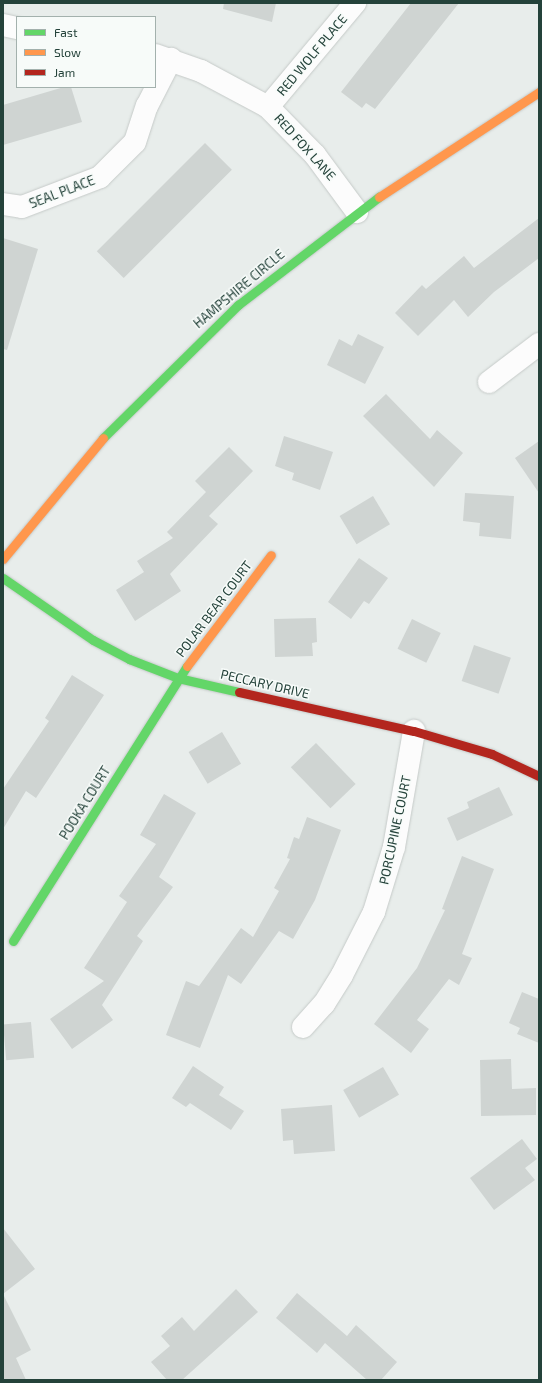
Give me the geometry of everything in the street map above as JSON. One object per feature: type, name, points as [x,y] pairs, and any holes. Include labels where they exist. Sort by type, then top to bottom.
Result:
[{"type":"street","name":"RED WOLF PLACE","points":[[268,107],[355,3]]},
{"type":"street","points":[[3,25],[16,28]]},
{"type":"street","name":"RED FOX LANE","points":[[163,57],[224,82],[268,107],[315,155],[357,212]]},
{"type":"street","name":"SEAL PLACE","points":[[156,78],[163,57]]},
{"type":"street","name":"SEAL PLACE","points":[[3,204],[22,207],[100,177],[135,142],[153,88]]},
{"type":"street","name":"HAMPSHIRE CIRCLE","points":[[3,559],[109,430],[167,369],[238,305],[357,212],[539,92]]},
{"type":"street","points":[[489,382],[539,344]]},
{"type":"street","name":"POLAR BEAR COURT","points":[[178,678],[271,555]]},
{"type":"street","name":"PECCARY DRIVE","points":[[3,578],[93,640],[129,659],[178,678],[414,731],[492,754],[539,776]]},
{"type":"street","name":"POOKA COURT","points":[[13,941],[178,678]]},
{"type":"street","name":"PORCUPINE COURT","points":[[304,1027],[338,981],[374,912],[394,846],[414,731]]},
{"type":"building","points":[[224,3],[276,3],[272,22],[223,9]]},
{"type":"building","points":[[411,3],[459,3],[375,109],[366,103],[362,108],[341,92]]},
{"type":"building","points":[[61,88],[71,88],[82,122],[3,145],[3,105]]},
{"type":"building","points":[[205,143],[232,170],[124,278],[97,251]]},
{"type":"building","points":[[539,218],[539,258],[494,292],[468,317],[454,300],[418,336],[395,313],[422,285],[426,289],[464,256],[474,268]]},
{"type":"building","points":[[3,238],[38,249],[7,350],[3,349]]},
{"type":"building","points":[[358,334],[384,347],[365,384],[327,365],[339,339],[352,346]]},
{"type":"building","points":[[386,394],[430,439],[437,430],[463,453],[434,487],[363,416]]},
{"type":"building","points":[[284,436],[333,452],[320,490],[292,480],[294,473],[275,466]]},
{"type":"building","points":[[539,441],[539,493],[515,458]]},
{"type":"building","points":[[229,447],[253,471],[209,516],[218,524],[170,574],[181,591],[135,621],[116,590],[144,572],[137,561],[173,538],[167,532],[206,492],[195,481]]},
{"type":"building","points":[[465,493],[514,496],[511,539],[479,536],[480,523],[463,521]]},
{"type":"building","points":[[373,496],[390,524],[357,544],[340,516]]},
{"type":"building","points":[[359,558],[388,578],[369,604],[364,601],[351,619],[328,602]]},
{"type":"building","points":[[316,618],[317,642],[312,643],[313,656],[275,657],[274,619]]},
{"type":"building","points":[[412,619],[441,633],[426,663],[398,649]]},
{"type":"building","points":[[474,645],[511,658],[499,694],[462,681]]},
{"type":"building","points":[[72,675],[104,695],[36,798],[26,791],[3,829],[3,789],[49,721],[45,718]]},
{"type":"building","points":[[222,732],[241,764],[208,784],[189,752]]},
{"type":"building","points":[[316,743],[356,784],[330,808],[291,767]]},
{"type":"building","points":[[499,787],[513,815],[457,841],[447,818],[469,808],[467,802]]},
{"type":"building","points":[[164,794],[196,813],[159,877],[173,887],[137,936],[143,941],[102,1005],[113,1020],[72,1049],[50,1019],[104,981],[84,968],[127,902],[119,896],[156,844],[140,835]]},
{"type":"building","points":[[307,817],[341,830],[315,900],[293,939],[279,931],[241,984],[228,975],[200,1048],[166,1035],[186,981],[199,986],[241,928],[253,937],[279,891],[274,888],[290,859],[287,858],[294,837],[299,839]]},
{"type":"building","points":[[462,856],[494,869],[462,954],[472,958],[459,985],[449,979],[417,1020],[429,1029],[411,1053],[374,1024],[417,968],[445,910],[442,909]]},
{"type":"building","points":[[522,992],[539,999],[539,1043],[517,1034],[520,1028],[509,1023]]},
{"type":"building","points":[[31,1022],[34,1058],[6,1060],[3,1024]]},
{"type":"building","points":[[511,1059],[512,1089],[536,1088],[536,1115],[481,1116],[480,1060]]},
{"type":"building","points":[[193,1066],[224,1087],[219,1095],[244,1111],[231,1130],[190,1103],[186,1107],[172,1098]]},
{"type":"building","points":[[383,1067],[399,1095],[359,1118],[343,1090]]},
{"type":"building","points":[[332,1105],[335,1151],[294,1154],[293,1140],[283,1141],[281,1109]]},
{"type":"building","points":[[522,1139],[537,1159],[525,1168],[535,1180],[494,1210],[470,1178]]},
{"type":"building","points":[[3,1228],[35,1269],[3,1294]]},
{"type":"building","points":[[236,1289],[258,1312],[182,1380],[167,1380],[151,1362],[170,1346],[161,1336],[182,1317],[194,1331]]},
{"type":"building","points":[[297,1293],[347,1336],[356,1325],[397,1362],[381,1380],[367,1380],[325,1343],[317,1353],[276,1318]]},
{"type":"building","points":[[3,1294],[31,1350],[16,1358],[26,1380],[3,1380]]},
{"type":"traffic: fast","points":[[103,438],[238,305],[379,197]]},
{"type":"traffic: fast","points":[[3,578],[93,640],[129,659],[178,678],[239,692]]},
{"type":"traffic: fast","points":[[13,941],[187,666]]},
{"type":"traffic: slow","points":[[379,197],[539,92]]},
{"type":"traffic: slow","points":[[3,559],[103,438]]},
{"type":"traffic: slow","points":[[187,666],[271,555]]},
{"type":"traffic: jam","points":[[239,692],[414,731],[492,754],[539,776]]}]
